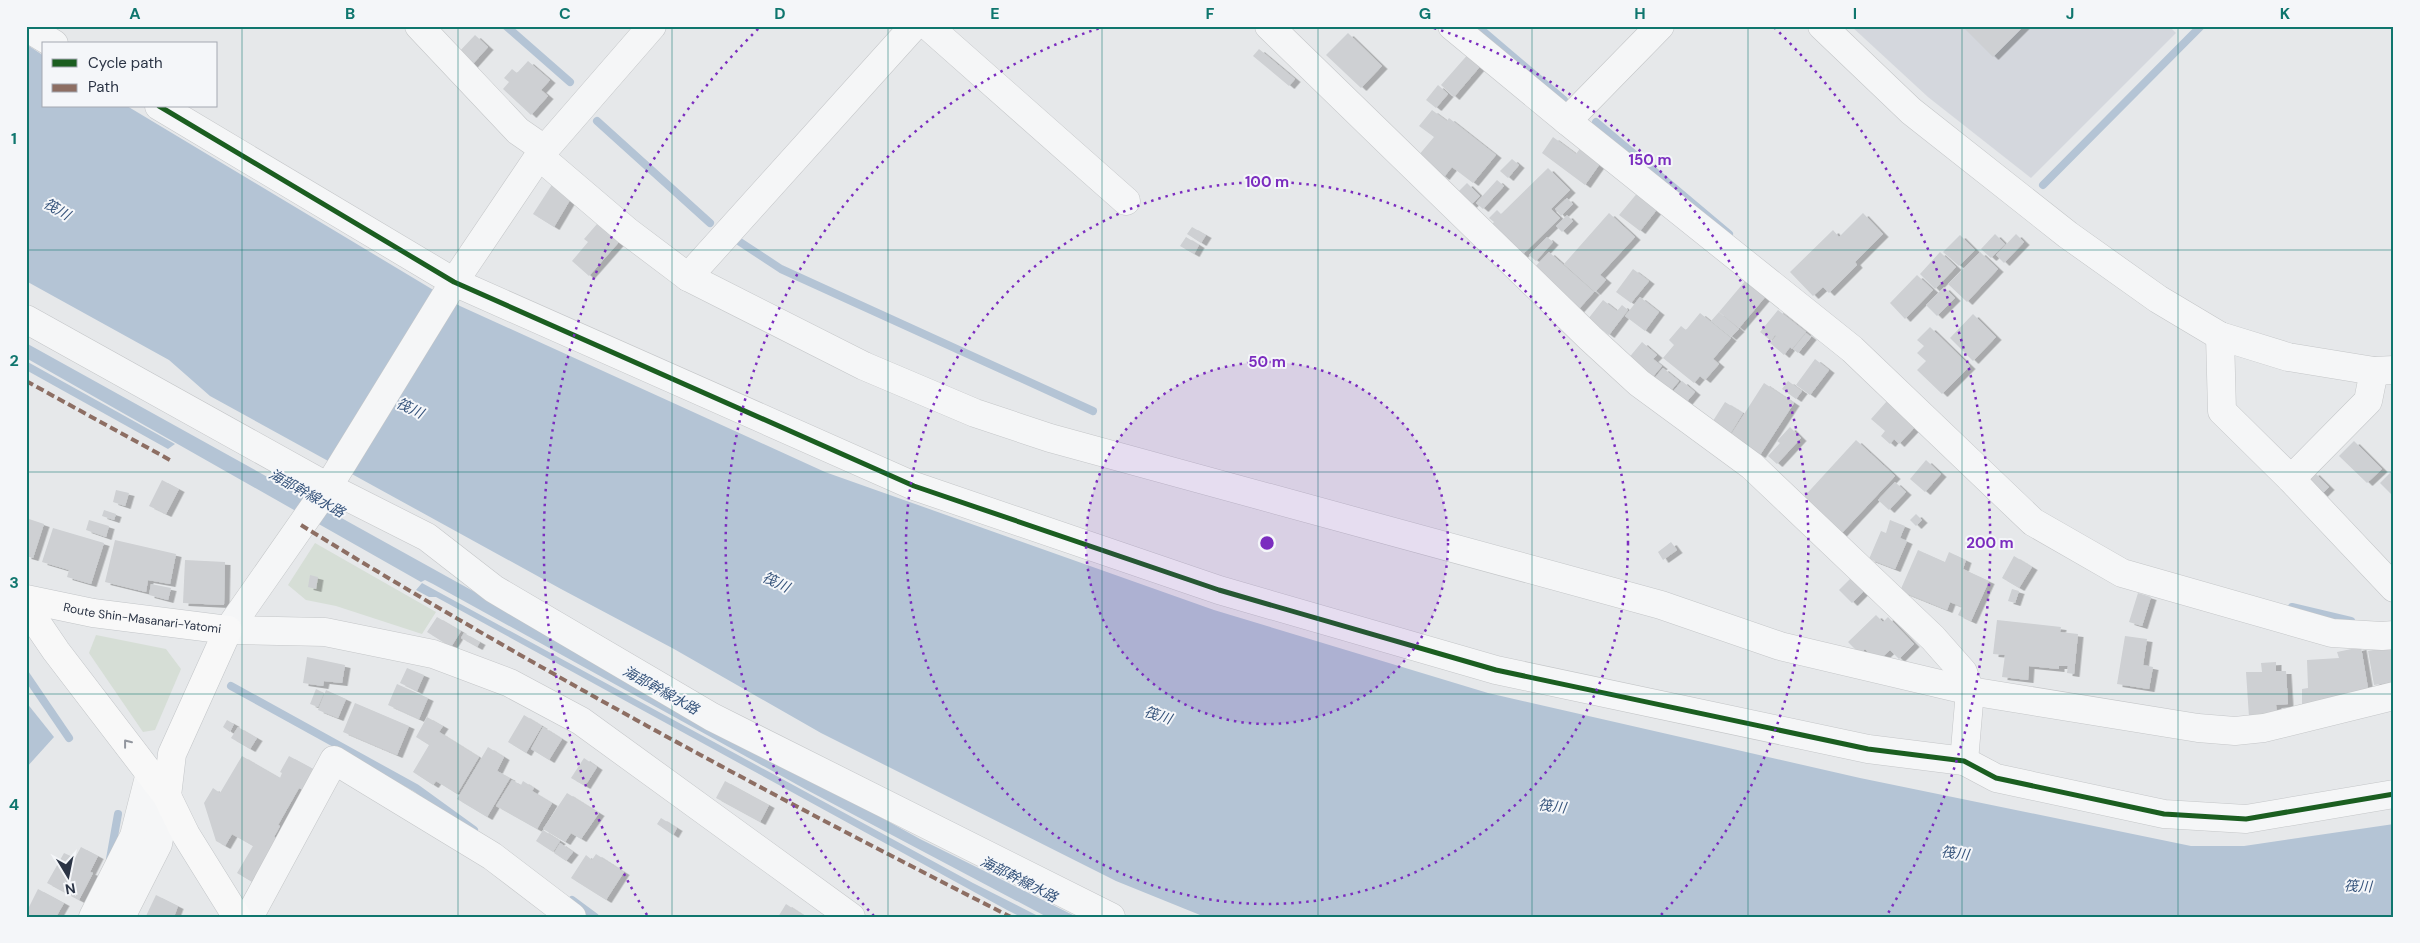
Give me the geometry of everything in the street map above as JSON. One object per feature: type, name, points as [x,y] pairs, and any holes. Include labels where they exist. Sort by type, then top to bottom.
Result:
[{"type":"main road","name":"Route Shin-Masanari-Yatomi","points":[[26,599],[93,613],[228,630],[172,754],[168,796]]},
{"type":"main road","points":[[26,606],[56,651],[168,796],[186,835],[237,917]]},
{"type":"street","points":[[419,26],[518,131],[627,231],[688,277],[864,366],[975,413],[1050,438],[1661,605],[1780,646],[1970,691],[2189,726],[2235,731],[2264,728],[2394,696]]},
{"type":"street","points":[[228,630],[324,492],[454,282],[541,152],[652,26]]},
{"type":"street","points":[[688,277],[914,26]]},
{"type":"street","points":[[928,26],[1126,201]]},
{"type":"street","points":[[1270,26],[1590,338],[1639,383],[1752,466],[1933,638],[1963,672],[1970,691],[1964,761]]},
{"type":"street","points":[[1452,26],[1567,121],[1852,349],[2032,522],[2122,574],[2332,632],[2382,636],[2394,634]]},
{"type":"street","points":[[1567,121],[1660,26]]},
{"type":"street","points":[[1822,26],[1911,111],[2068,234],[2158,299],[2220,336],[2288,357],[2384,371],[2368,401],[2291,479]]},
{"type":"street","points":[[26,27],[51,42]]},
{"type":"street","points":[[162,108],[454,282],[914,486],[1218,590],[1496,670],[1868,748],[1964,761],[1996,778],[2164,814],[2246,819],[2394,794]]},
{"type":"street","points":[[26,319],[324,492],[427,537],[494,589],[712,717],[1111,917]]},
{"type":"street","points":[[2220,336],[2222,411],[2291,479],[2394,588]]},
{"type":"street","points":[[228,630],[324,632],[433,654],[510,683],[581,721],[852,917]]},
{"type":"street","points":[[249,917],[334,760],[492,856],[572,917]]},
{"type":"street","points":[[93,917],[134,836],[150,773]]},
{"type":"street","points":[[121,917],[158,844],[168,796]]},
{"type":"shaded area","points":[[1851,26],[2169,26],[2176,33],[2031,178],[1928,97]]},
{"type":"shaded area","points":[[315,543],[436,612],[422,634],[336,606],[306,600],[288,585]]},
{"type":"shaded area","points":[[96,635],[166,649],[181,669],[155,730],[143,732],[89,653]]},
{"type":"water","name":"筏川","points":[[26,44],[42,55],[42,108],[130,108],[460,306],[825,472],[1214,610],[1488,693],[1860,778],[2191,846],[2244,846],[2394,824],[2394,917],[1205,917],[1116,881],[821,733],[674,649],[210,396],[169,360],[26,281]]},
{"type":"water","points":[[26,343],[920,839],[1077,917],[1047,917],[805,789],[433,584],[425,580],[421,582],[26,358]]},
{"type":"water","points":[[26,361],[175,444],[168,449],[26,370]]},
{"type":"water","points":[[422,583],[973,883],[1040,917],[1021,917],[1007,910],[436,597],[429,597],[416,590]]},
{"type":"water","points":[[26,702],[54,737],[26,768]]},
{"type":"building","points":[[1962,26],[2024,26],[1993,57]]},
{"type":"building","points":[[1348,33],[1382,66],[1361,88],[1326,55]]},
{"type":"building","points":[[475,35],[488,47],[471,66],[457,54]]},
{"type":"building","points":[[1259,49],[1295,79],[1289,86],[1253,56]]},
{"type":"building","points":[[1470,52],[1483,63],[1454,97],[1441,85]]},
{"type":"building","points":[[528,61],[550,80],[541,90],[548,96],[531,115],[503,89],[509,82],[504,78],[512,69],[517,73]]},
{"type":"building","points":[[1438,85],[1448,94],[1436,108],[1426,100]]},
{"type":"building","points":[[1432,110],[1447,121],[1449,118],[1496,155],[1473,183],[1452,167],[1444,177],[1418,156],[1434,137],[1419,126]]},
{"type":"building","points":[[1553,137],[1576,154],[1584,143],[1604,158],[1585,185],[1542,153]]},
{"type":"building","points":[[1512,159],[1519,165],[1508,178],[1500,171]]},
{"type":"building","points":[[1548,168],[1570,190],[1551,209],[1560,218],[1521,256],[1490,226],[1494,222],[1489,218],[1497,210],[1501,214]]},
{"type":"building","points":[[1497,180],[1504,186],[1483,209],[1476,203]]},
{"type":"building","points":[[553,183],[573,195],[554,227],[533,214]]},
{"type":"building","points":[[1467,183],[1480,196],[1471,205],[1458,192]]},
{"type":"building","points":[[1639,191],[1659,207],[1640,231],[1619,215]]},
{"type":"building","points":[[1567,198],[1573,204],[1561,216],[1555,209]]},
{"type":"building","points":[[1609,213],[1635,237],[1600,275],[1606,280],[1595,292],[1564,264]]},
{"type":"building","points":[[1863,213],[1883,234],[1855,262],[1857,265],[1829,293],[1823,287],[1813,296],[1790,272],[1833,230],[1839,237]]},
{"type":"building","points":[[1567,215],[1573,221],[1562,232],[1556,226]]},
{"type":"building","points":[[597,224],[619,242],[589,276],[572,261],[588,242],[584,239]]},
{"type":"building","points":[[1192,227],[1206,235],[1201,243],[1187,234]]},
{"type":"building","points":[[1995,234],[2005,244],[1991,258],[1981,249]]},
{"type":"building","points":[[2016,234],[2024,242],[2004,263],[1996,255]]},
{"type":"building","points":[[1960,235],[1975,250],[1959,266],[1943,252]]},
{"type":"building","points":[[1186,237],[1199,245],[1194,254],[1180,246]]},
{"type":"building","points":[[1547,237],[1553,242],[1536,261],[1529,255]]},
{"type":"building","points":[[1549,252],[1594,292],[1578,310],[1532,270]]},
{"type":"building","points":[[1940,252],[1956,267],[1935,289],[1920,274]]},
{"type":"building","points":[[1980,252],[1998,269],[1967,302],[1948,284]]},
{"type":"building","points":[[1633,269],[1649,281],[1631,303],[1616,292]]},
{"type":"building","points":[[1917,275],[1933,290],[1905,319],[1890,303]]},
{"type":"building","points":[[1746,280],[1766,296],[1739,328],[1719,312]]},
{"type":"building","points":[[1944,287],[1955,298],[1937,316],[1926,305]]},
{"type":"building","points":[[1640,297],[1659,312],[1645,331],[1625,316]]},
{"type":"building","points":[[1603,300],[1617,311],[1622,305],[1628,310],[1609,335],[1588,319]]},
{"type":"building","points":[[1778,310],[1806,332],[1792,349],[1790,347],[1784,355],[1770,343],[1776,336],[1781,340],[1775,335],[1771,341],[1760,332]]},
{"type":"building","points":[[1719,312],[1739,329],[1731,337],[1711,321]]},
{"type":"building","points":[[1700,313],[1731,338],[1713,359],[1719,364],[1705,380],[1700,376],[1694,383],[1663,358],[1674,345],[1669,340],[1681,326],[1686,330]]},
{"type":"building","points":[[1973,314],[1996,337],[1973,361],[1950,338]]},
{"type":"building","points":[[1930,327],[1970,366],[1942,394],[1917,370],[1926,361],[1917,353],[1924,346],[1917,340]]},
{"type":"building","points":[[1806,333],[1811,337],[1798,353],[1793,349]]},
{"type":"building","points":[[1642,342],[1657,355],[1653,359],[1662,366],[1651,379],[1627,360]]},
{"type":"building","points":[[1815,359],[1829,370],[1810,395],[1796,385]]},
{"type":"building","points":[[1663,368],[1679,381],[1669,393],[1653,380]]},
{"type":"building","points":[[1682,381],[1695,392],[1684,405],[1671,394]]},
{"type":"building","points":[[1788,381],[1802,391],[1796,399],[1782,389]]},
{"type":"building","points":[[1764,383],[1794,403],[1760,455],[1730,436]]},
{"type":"building","points":[[1887,401],[1915,427],[1899,444],[1894,439],[1890,444],[1881,436],[1885,431],[1871,419]]},
{"type":"building","points":[[1725,402],[1743,413],[1729,436],[1711,424]]},
{"type":"building","points":[[1790,427],[1801,438],[1777,464],[1768,456],[1780,443],[1777,441]]},
{"type":"building","points":[[1856,440],[1895,476],[1840,535],[1801,500]]},
{"type":"building","points":[[2354,441],[2382,469],[2367,483],[2339,456]]},
{"type":"building","points":[[1926,460],[1941,474],[1925,492],[1910,479]]},
{"type":"building","points":[[2394,469],[2394,497],[2380,483]]},
{"type":"building","points":[[2314,472],[2329,487],[2322,494],[2307,479]]},
{"type":"building","points":[[162,480],[179,489],[166,514],[149,506]]},
{"type":"building","points":[[1895,482],[1906,492],[1889,510],[1878,500]]},
{"type":"building","points":[[116,490],[129,493],[125,506],[113,502]]},
{"type":"building","points":[[104,510],[116,514],[114,520],[102,516]]},
{"type":"building","points":[[1916,514],[1922,520],[1916,526],[1910,520]]},
{"type":"building","points":[[26,518],[44,524],[33,558],[26,556]]},
{"type":"building","points":[[89,520],[109,526],[106,537],[86,530]]},
{"type":"building","points":[[1890,520],[1905,526],[1900,538],[1907,541],[1895,569],[1869,559],[1881,531],[1886,533]]},
{"type":"building","points":[[53,528],[104,543],[91,584],[67,577],[69,570],[42,562]]},
{"type":"building","points":[[115,540],[176,554],[170,584],[148,580],[146,592],[105,582]]},
{"type":"building","points":[[1671,542],[1677,550],[1663,560],[1658,552]]},
{"type":"building","points":[[1918,550],[1945,562],[1949,552],[1966,560],[1963,569],[1989,581],[1971,621],[1958,615],[1962,607],[1950,602],[1947,610],[1900,591]]},
{"type":"building","points":[[2014,556],[2032,567],[2019,588],[2002,578]]},
{"type":"building","points":[[185,560],[225,562],[224,605],[183,603]]},
{"type":"building","points":[[310,575],[318,577],[316,589],[308,587]]},
{"type":"building","points":[[1852,577],[1865,590],[1852,603],[1839,590]]},
{"type":"building","points":[[151,584],[171,588],[168,600],[149,595]]},
{"type":"building","points":[[2012,589],[2019,591],[2015,603],[2008,601]]},
{"type":"building","points":[[2138,593],[2151,597],[2142,626],[2129,622]]},
{"type":"building","points":[[1876,615],[1883,622],[1888,617],[1914,644],[1899,659],[1890,650],[1877,662],[1865,649],[1860,654],[1848,642]]},
{"type":"building","points":[[437,617],[461,631],[451,647],[427,632]]},
{"type":"building","points":[[1997,620],[2061,627],[2060,632],[2078,634],[2074,674],[2067,673],[2068,666],[2059,666],[2059,669],[2029,666],[2028,680],[2002,677],[2005,655],[1993,654]]},
{"type":"building","points":[[464,633],[480,642],[477,647],[461,638]]},
{"type":"building","points":[[2125,636],[2147,639],[2143,665],[2153,667],[2149,689],[2117,684]]},
{"type":"building","points":[[2394,646],[2394,682],[2374,685],[2368,651]]},
{"type":"building","points":[[2361,647],[2369,694],[2302,708],[2302,689],[2308,688],[2307,660],[2339,658],[2337,652]]},
{"type":"building","points":[[307,657],[345,665],[342,683],[324,681],[323,686],[303,683]]},
{"type":"building","points":[[2276,662],[2276,671],[2286,671],[2288,704],[2276,705],[2277,715],[2249,717],[2246,672],[2262,672],[2261,663]]},
{"type":"building","points":[[407,668],[424,675],[417,691],[400,683]]},
{"type":"building","points":[[397,684],[428,698],[419,719],[388,705]]},
{"type":"building","points":[[316,689],[324,693],[318,707],[310,704]]},
{"type":"building","points":[[326,690],[346,699],[338,718],[318,710]]},
{"type":"building","points":[[355,703],[409,726],[397,755],[343,732]]},
{"type":"building","points":[[524,715],[542,726],[526,753],[508,742]]},
{"type":"building","points":[[427,717],[443,726],[439,732],[479,757],[457,794],[436,781],[433,785],[413,772],[429,745],[416,737]]},
{"type":"building","points":[[227,720],[234,724],[230,732],[223,727]]},
{"type":"building","points":[[238,727],[257,738],[250,749],[231,738]]},
{"type":"building","points":[[543,727],[562,739],[549,760],[531,749]]},
{"type":"building","points":[[488,747],[504,757],[497,771],[510,778],[487,817],[457,799]]},
{"type":"building","points":[[242,756],[280,778],[282,773],[280,772],[289,756],[315,770],[303,790],[299,788],[278,825],[280,826],[274,837],[279,840],[254,883],[237,873],[253,846],[232,834],[225,846],[216,841],[204,803],[213,788],[220,793]]},
{"type":"building","points":[[584,758],[597,767],[585,786],[571,778]]},
{"type":"building","points":[[512,780],[521,785],[523,781],[534,788],[532,791],[552,803],[537,829],[496,806]]},
{"type":"building","points":[[725,781],[769,805],[760,822],[716,798]]},
{"type":"building","points":[[567,793],[599,813],[581,839],[571,833],[565,842],[543,829]]},
{"type":"building","points":[[661,818],[677,828],[673,835],[657,824]]},
{"type":"building","points":[[543,830],[560,841],[553,852],[536,841]]},
{"type":"building","points":[[560,843],[573,852],[566,861],[554,853]]},
{"type":"building","points":[[81,847],[98,856],[90,872],[93,873],[79,900],[47,883],[64,853],[75,858]]},
{"type":"building","points":[[596,854],[624,872],[606,900],[571,878],[586,855],[592,860]]},
{"type":"building","points":[[38,889],[64,903],[56,917],[33,917],[26,913]]},
{"type":"building","points":[[156,895],[178,906],[174,917],[146,916]]},
{"type":"building","points":[[786,904],[806,917],[778,917]]},
{"type":"waterway","points":[[506,26],[570,82]]},
{"type":"waterway","points":[[1477,26],[1564,100]]},
{"type":"waterway","points":[[2043,185],[2201,26]]},
{"type":"waterway","points":[[597,121],[710,223]]},
{"type":"waterway","points":[[1596,122],[1729,234]]},
{"type":"waterway","points":[[740,242],[781,269],[1093,411]]},
{"type":"waterway","points":[[2292,607],[2351,621]]},
{"type":"waterway","points":[[26,675],[69,738]]},
{"type":"waterway","points":[[231,686],[416,788],[474,830]]},
{"type":"waterway","points":[[110,859],[118,814]]},
{"type":"waterway","points":[[572,900],[595,917]]},
{"type":"marked path","points":[[26,381],[170,460]]},
{"type":"marked path","points":[[301,525],[475,629],[652,729],[1011,917]]},
{"type":"cycle path","points":[[162,108],[454,282],[914,486],[1219,590],[1496,670],[1868,749],[1964,761],[1996,778],[2164,814],[2246,819],[2394,794]]},
{"type":"water label","name":"海部幹線水路","points":[[307,493]]},
{"type":"water label","name":"海部幹線水路","points":[[661,690]]},
{"type":"water label","name":"海部幹線水路","points":[[1019,879]]}]
